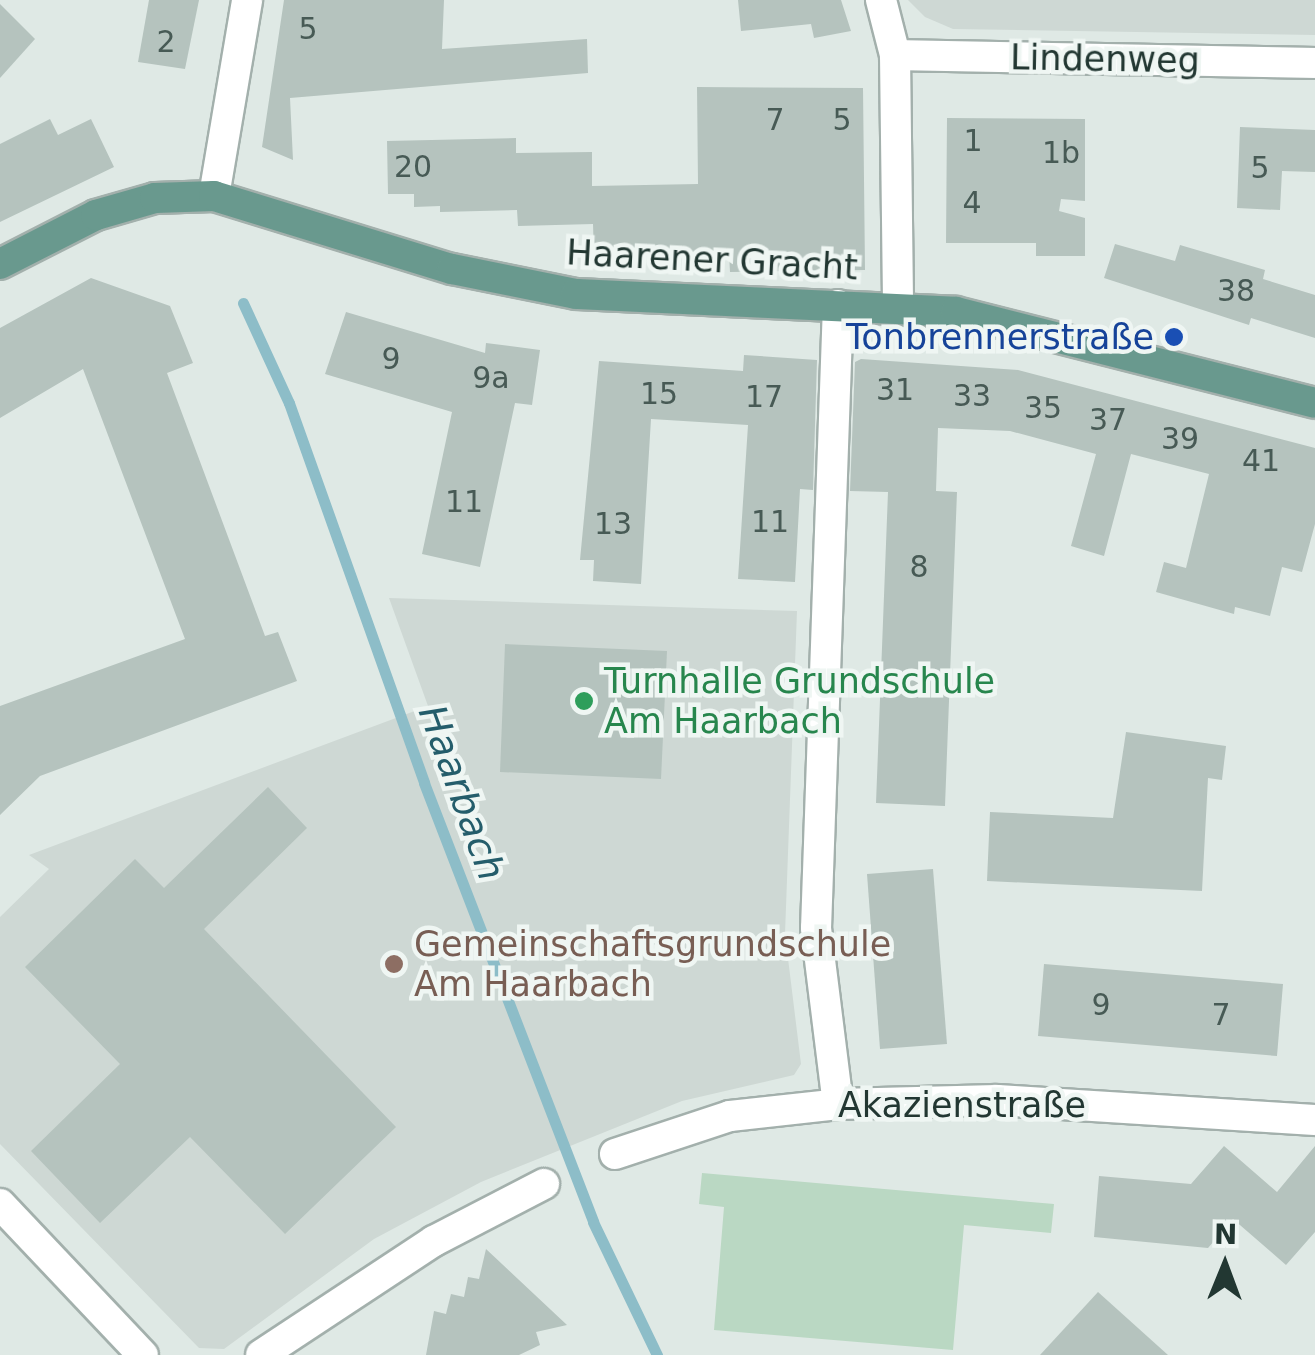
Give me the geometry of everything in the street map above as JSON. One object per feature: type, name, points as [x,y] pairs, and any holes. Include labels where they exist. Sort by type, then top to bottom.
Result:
[{"type":"main road","name":"Haarener Gracht","points":[[0,264],[96,215],[155,198],[214,196],[452,269],[576,294],[898,308],[1039,331],[1315,403]]},
{"type":"street","points":[[214,196],[248,0]]},
{"type":"street","points":[[880,0],[895,55],[898,308]]},
{"type":"street","name":"Lindenweg","points":[[895,55],[1315,64]]},
{"type":"street","points":[[838,305],[816,928],[838,1104]]},
{"type":"street","name":"Akazienstraße","points":[[615,1154],[730,1116],[838,1104],[997,1100],[1315,1120]]},
{"type":"street","points":[[260,1355],[434,1241],[544,1184]]},
{"type":"street","points":[[0,1204],[143,1355]]},
{"type":"shaded area","points":[[908,0],[1315,0],[1315,35],[953,29],[925,17]]},
{"type":"shaded area","name":"Gemeinschaftsgrundschule Am Haarbach","points":[[389,598],[797,611],[785,934],[801,1064],[794,1075],[682,1101],[481,1182],[374,1239],[224,1349],[199,1348],[0,1144],[0,917],[49,869],[29,855],[428,706]]},
{"type":"green space","points":[[702,1173],[1054,1204],[1051,1233],[964,1225],[953,1350],[714,1330],[724,1207],[699,1204]]},
{"type":"building","points":[[149,0],[199,0],[185,69],[138,62]]},
{"type":"building","points":[[284,0],[444,0],[442,49],[587,39],[588,73],[290,98],[293,160],[262,147]]},
{"type":"building","points":[[738,0],[841,0],[851,31],[814,38],[811,24],[741,31]]},
{"type":"building","points":[[0,4],[35,39],[0,78]]},
{"type":"building","points":[[697,87],[863,88],[865,270],[730,272],[729,253],[594,256],[593,224],[518,226],[517,210],[440,212],[440,206],[414,207],[414,194],[388,194],[387,141],[516,138],[516,153],[592,152],[592,186],[698,184]]},
{"type":"building","points":[[947,118],[1085,119],[1085,201],[1061,199],[1059,211],[1085,218],[1085,256],[1036,256],[1036,243],[946,243]]},
{"type":"building","points":[[50,119],[58,135],[91,119],[114,167],[0,222],[0,144]]},
{"type":"building","points":[[1240,127],[1315,130],[1315,172],[1282,171],[1280,210],[1237,208]]},
{"type":"building","points":[[1115,244],[1175,261],[1180,245],[1265,270],[1263,279],[1315,295],[1315,338],[1251,318],[1249,325],[1104,278]]},
{"type":"building","points":[[91,278],[170,306],[193,363],[167,373],[265,636],[278,632],[297,681],[40,776],[0,815],[0,706],[185,639],[83,369],[0,418],[0,328]]},
{"type":"building","points":[[346,312],[485,353],[486,343],[540,350],[532,405],[515,403],[480,567],[422,554],[452,412],[325,374]]},
{"type":"building","points":[[744,355],[817,360],[813,490],[800,489],[795,582],[738,579],[748,425],[651,419],[641,584],[593,581],[594,560],[580,560],[599,361],[743,371]]},
{"type":"building","points":[[861,359],[1018,370],[1315,448],[1315,524],[1302,572],[1282,567],[1270,616],[1235,607],[1234,614],[1156,592],[1164,562],[1186,568],[1209,474],[1131,454],[1104,556],[1071,546],[1096,454],[1010,431],[938,428],[936,491],[957,492],[945,806],[876,803],[888,492],[850,491],[855,362]]},
{"type":"building","name":"Turnhalle Grundschule Am Haarbach","points":[[505,644],[667,651],[661,779],[500,772]]},
{"type":"building","points":[[1126,732],[1226,746],[1222,780],[1208,778],[1202,891],[987,881],[990,812],[1113,818]]},
{"type":"building","points":[[268,787],[307,828],[204,929],[396,1127],[285,1234],[190,1137],[100,1223],[31,1151],[120,1064],[25,967],[135,859],[164,888]]},
{"type":"building","points":[[933,869],[947,1044],[880,1049],[867,874]]},
{"type":"building","points":[[1044,964],[1283,984],[1277,1056],[1038,1036]]},
{"type":"building","points":[[1224,1146],[1277,1192],[1315,1146],[1315,1232],[1286,1265],[1233,1219],[1208,1248],[1094,1237],[1099,1176],[1191,1184]]},
{"type":"building","points":[[486,1249],[567,1325],[536,1332],[540,1345],[519,1355],[426,1355],[434,1311],[446,1314],[451,1294],[464,1297],[468,1277],[479,1279]]},
{"type":"building","points":[[1098,1292],[1168,1355],[1040,1355]]},
{"type":"waterway","name":"Haarbach","points":[[243,303],[289,403],[424,783],[593,1222],[657,1355]]},
{"type":"place","name":"Tonbrennerstraße","points":[[1174,337]]},
{"type":"place","name":"Turnhalle Grundschule Am Haarbach","points":[[584,701]]},
{"type":"place","name":"Gemeinschaftsgrundschule Am Haarbach","points":[[394,964]]}]
